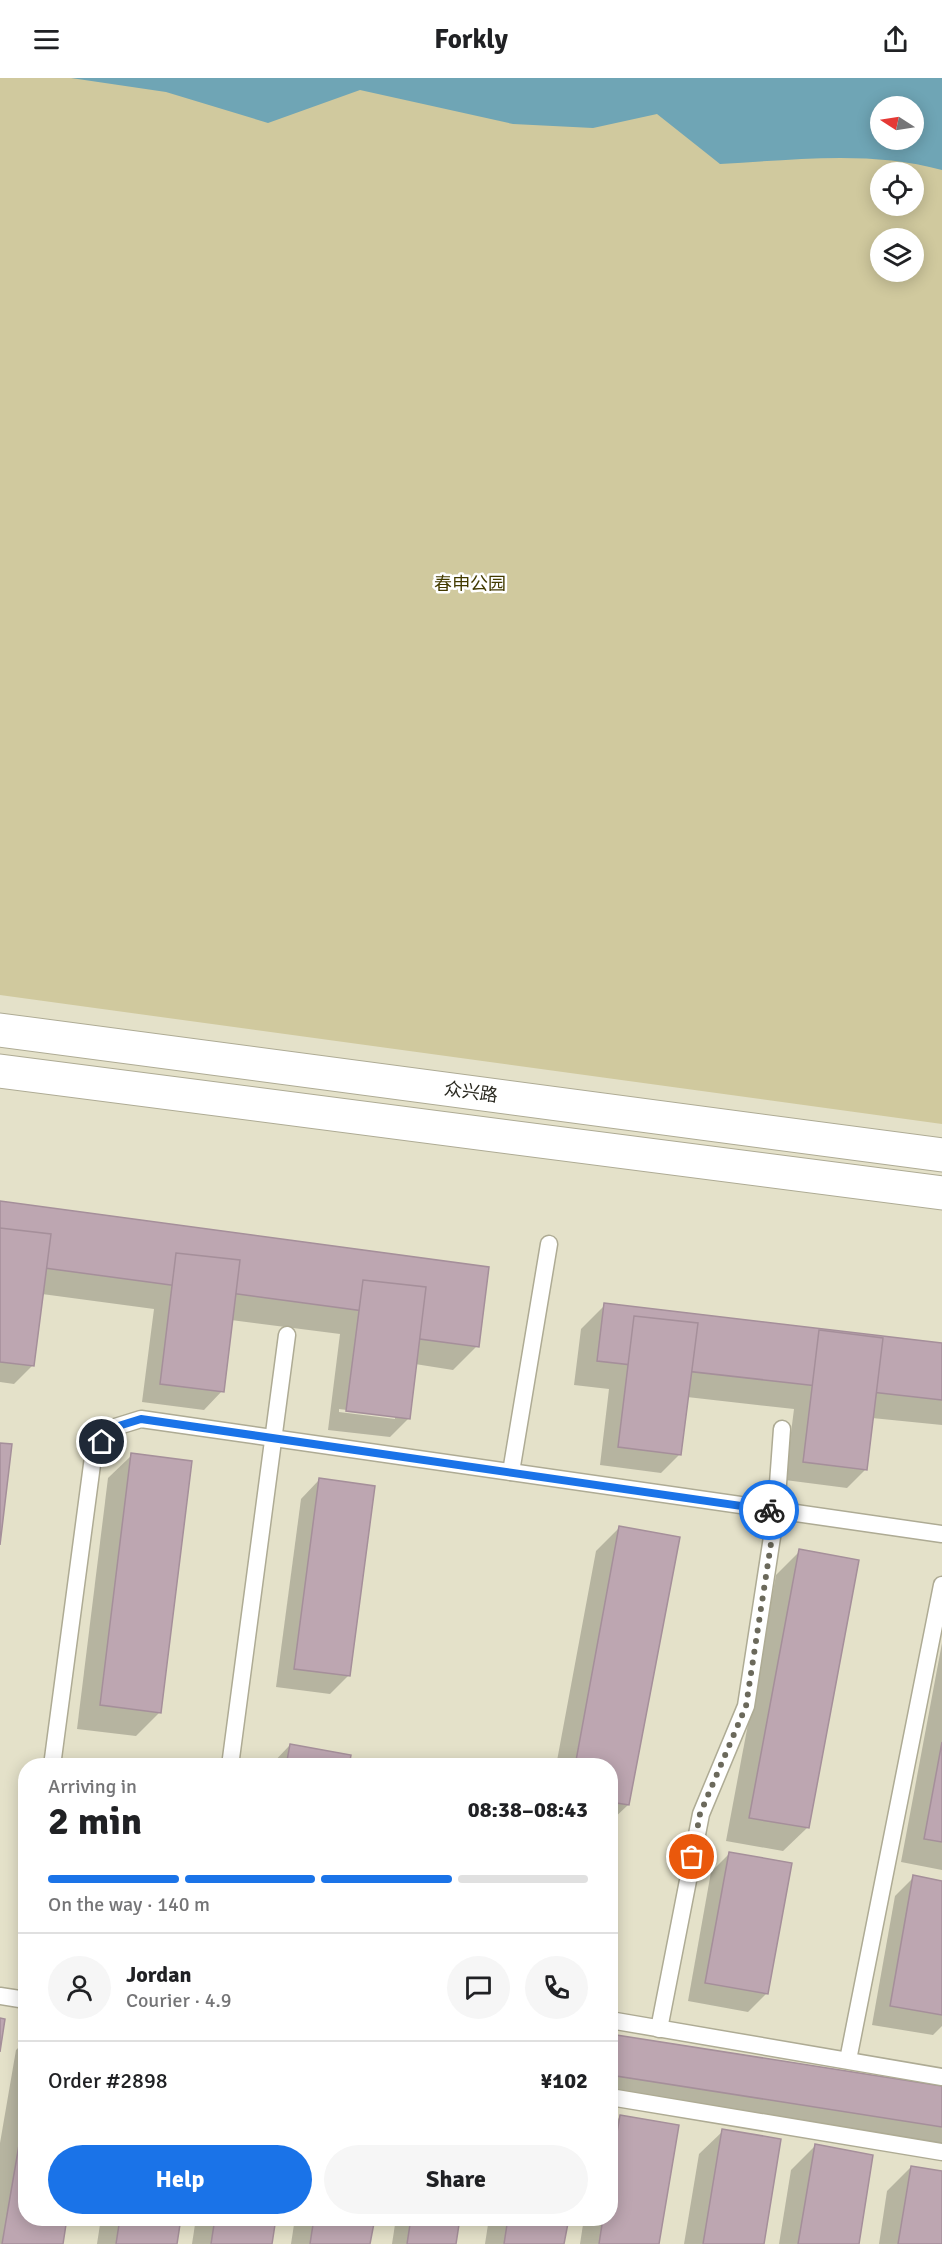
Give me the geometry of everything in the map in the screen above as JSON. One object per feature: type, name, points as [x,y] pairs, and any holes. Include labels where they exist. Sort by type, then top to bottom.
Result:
[{"type":"street","name":"众兴路","points":[[0,1030],[942,1155]]},
{"type":"street","points":[[0,1071],[942,1193]]},
{"type":"lane","points":[[511,1472],[549,1244]]},
{"type":"lane","points":[[231,1758],[287,1335]]},
{"type":"lane","points":[[53,1758],[93,1457],[112,1428],[141,1419],[942,1534]]},
{"type":"lane","points":[[659,2029],[700,1814],[746,1706],[776,1511],[782,1429]]},
{"type":"lane","points":[[848,2060],[942,1585]]},
{"type":"lane","points":[[0,1996],[18,1999]]},
{"type":"lane","points":[[618,2021],[942,2076]]},
{"type":"lane","points":[[618,2098],[942,2152]]},
{"type":"green space","name":"春申公园","points":[[0,78],[942,78],[942,1124],[0,995]]},
{"type":"water","points":[[71,78],[942,78],[942,170],[924,166],[924,162],[860,158],[720,164],[657,114],[593,128],[513,124],[360,90],[268,123],[166,92]]},
{"type":"building","points":[[0,1201],[489,1267],[479,1347],[405,1337],[408,1317],[0,1262]]},
{"type":"building","points":[[0,1228],[51,1234],[34,1366],[0,1362]]},
{"type":"building","points":[[176,1253],[240,1260],[224,1392],[160,1384]]},
{"type":"building","points":[[363,1280],[426,1287],[410,1419],[346,1411]]},
{"type":"building","points":[[604,1303],[942,1343],[942,1400],[597,1361]]},
{"type":"building","points":[[634,1316],[698,1323],[681,1455],[618,1447]]},
{"type":"building","points":[[819,1330],[883,1338],[867,1470],[803,1462]]},
{"type":"building","points":[[0,1443],[12,1444],[0,1545]]},
{"type":"building","points":[[131,1453],[192,1461],[161,1713],[100,1705]]},
{"type":"building","points":[[319,1478],[375,1486],[350,1676],[294,1669]]},
{"type":"building","points":[[619,1526],[680,1537],[629,1805],[618,1803],[618,1758],[576,1758]]},
{"type":"building","points":[[799,1549],[859,1560],[809,1828],[749,1818]]},
{"type":"building","points":[[942,1742],[942,1842],[924,1839]]},
{"type":"building","points":[[290,1744],[351,1755],[350,1758],[287,1758]]},
{"type":"building","points":[[729,1852],[792,1863],[768,1994],[705,1983]]},
{"type":"building","points":[[913,1875],[942,1881],[942,2015],[890,2006]]},
{"type":"building","points":[[0,2018],[5,2019],[0,2052]]},
{"type":"building","points":[[618,2035],[942,2086],[942,2127],[618,2076]]},
{"type":"building","points":[[620,2115],[679,2125],[659,2244],[599,2244],[602,2226],[618,2226]]},
{"type":"building","points":[[722,2129],[781,2139],[764,2244],[703,2244]]},
{"type":"building","points":[[815,2144],[873,2155],[859,2244],[798,2244]]},
{"type":"building","points":[[18,2151],[18,2226],[66,2226],[63,2244],[2,2244]]},
{"type":"building","points":[[911,2166],[942,2171],[942,2244],[898,2244]]},
{"type":"building","points":[[119,2226],[180,2226],[177,2244],[116,2244]]},
{"type":"building","points":[[214,2226],[275,2226],[272,2244],[211,2244]]},
{"type":"building","points":[[313,2226],[373,2226],[370,2244],[310,2244]]},
{"type":"building","points":[[410,2226],[459,2226],[456,2244],[407,2244]]},
{"type":"building","points":[[507,2226],[567,2226],[564,2244],[504,2244]]},
{"type":"way so far","points":[[692,1857],[700,1814],[746,1706],[776,1511],[769,1510]]},
{"type":"route","points":[[102,1442],[112,1428],[141,1419],[769,1510]]}]
